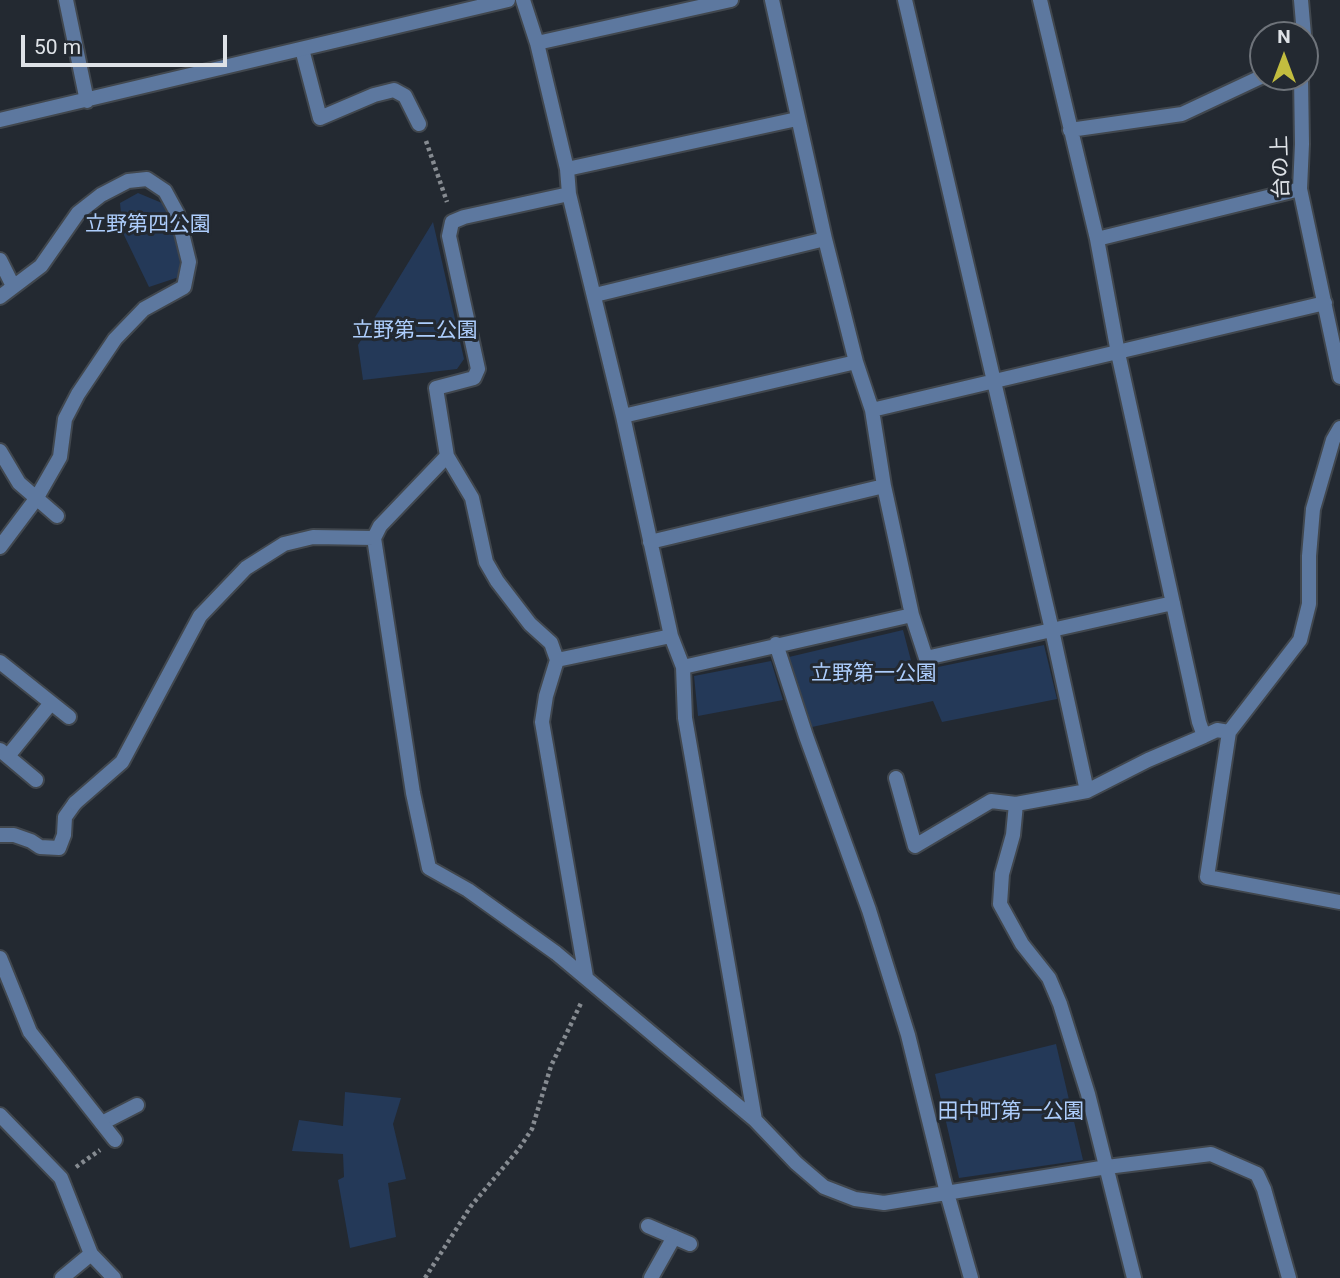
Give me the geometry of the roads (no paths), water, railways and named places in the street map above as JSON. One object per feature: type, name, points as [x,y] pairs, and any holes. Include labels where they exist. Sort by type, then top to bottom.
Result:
[{"type":"street","points":[[66,0],[86,101]]},
{"type":"street","points":[[0,120],[508,0]]},
{"type":"street","points":[[523,0],[537,43],[567,169],[569,194],[623,416],[671,636],[683,667],[685,718],[755,1120]]},
{"type":"street","points":[[537,43],[661,7],[731,0]]},
{"type":"street","points":[[772,0],[825,239],[856,362],[872,410],[884,486],[912,615],[926,658],[1173,603]]},
{"type":"street","points":[[905,0],[1087,791]]},
{"type":"street","points":[[1040,0],[1097,239],[1118,354],[1204,736]]},
{"type":"street","points":[[1301,0],[1303,21]]},
{"type":"street","points":[[302,48],[320,118],[374,95],[394,90],[405,96],[419,124]]},
{"type":"street","points":[[1070,130],[1182,114],[1249,83]]},
{"type":"street","name":"台の上","points":[[1301,91],[1300,189],[1340,377]]},
{"type":"street","points":[[567,169],[797,119]]},
{"type":"street","points":[[0,297],[41,266],[78,213],[101,195],[128,181],[147,179],[165,191],[177,213],[189,262],[184,287],[144,309],[115,339],[78,394],[65,419],[60,457],[36,499],[0,547]]},
{"type":"street","points":[[1097,239],[1300,189]]},
{"type":"street","points":[[569,194],[464,216],[452,222],[449,236],[478,369],[474,378],[436,388],[447,456],[472,498],[486,562],[530,624],[551,643],[557,660],[546,696],[542,722],[590,981]]},
{"type":"street","points":[[594,295],[825,239]]},
{"type":"street","points":[[0,260],[13,286]]},
{"type":"street","points":[[872,410],[1325,303]]},
{"type":"street","points":[[623,416],[856,362]]},
{"type":"street","points":[[1340,428],[1313,509],[1309,556],[1310,604],[1300,640],[1228,732],[1207,877],[1340,902]]},
{"type":"street","points":[[0,451],[19,482],[57,516]]},
{"type":"street","points":[[447,456],[380,526],[374,538],[413,793],[429,868],[468,890],[556,953],[755,1120],[796,1163],[824,1187],[855,1199],[884,1203],[1107,1167],[1211,1154],[1257,1174],[1267,1199],[1289,1278]]},
{"type":"street","points":[[650,542],[884,486]]},
{"type":"street","points":[[0,835],[14,835],[40,847],[59,848],[64,835],[65,817],[75,803],[122,762],[201,616],[246,568],[284,544],[313,537],[374,538]]},
{"type":"street","points":[[683,667],[912,615]]},
{"type":"street","points":[[557,660],[671,636]]},
{"type":"street","points":[[776,644],[869,910],[900,1010],[971,1278]]},
{"type":"street","points":[[0,662],[69,717]]},
{"type":"street","points":[[36,780],[4,753],[51,703]]},
{"type":"street","points":[[896,778],[915,846],[991,801],[1016,804],[1087,791],[1147,760],[1217,730],[1228,732]]},
{"type":"street","points":[[1016,804],[1013,835],[1002,874],[1000,904],[1022,944],[1049,978],[1073,1041],[1134,1278]]},
{"type":"street","points":[[0,958],[30,1032],[115,1140]]},
{"type":"street","points":[[102,1124],[137,1105]]},
{"type":"street","points":[[0,1115],[61,1178],[91,1254],[114,1278]]},
{"type":"street","points":[[648,1226],[690,1244]]},
{"type":"street","points":[[651,1278],[674,1237]]},
{"type":"street","points":[[62,1278],[91,1254]]},
{"type":"park label","name":"立野第四公園","points":[[148,226]]},
{"type":"park label","name":"立野第二公園","points":[[415,332]]},
{"type":"park label","name":"立野第一公園","points":[[874,675]]},
{"type":"park label","name":"田中町第一公園","points":[[1011,1113]]}]
